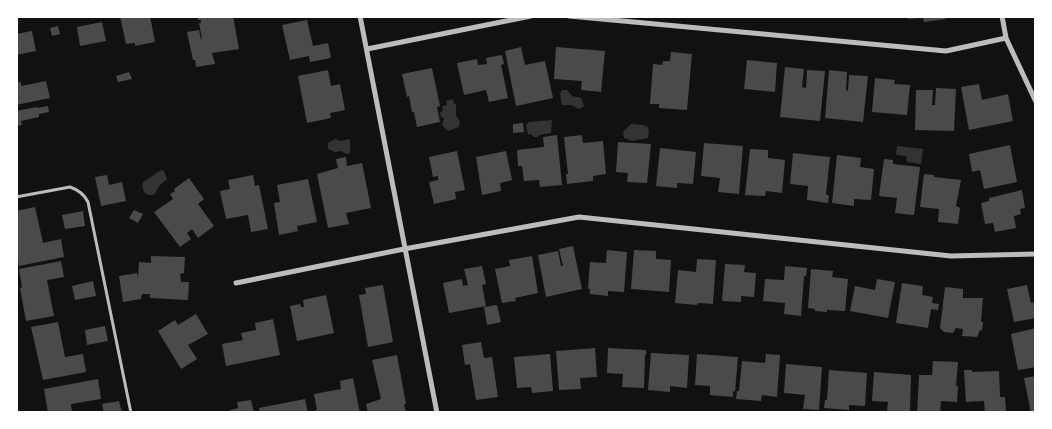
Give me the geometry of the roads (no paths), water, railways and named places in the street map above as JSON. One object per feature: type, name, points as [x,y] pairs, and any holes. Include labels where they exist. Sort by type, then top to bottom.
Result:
[{"type":"street","points":[[360,16],[437,413]]},
{"type":"street","points":[[367,49],[531,16]]},
{"type":"street","points":[[569,16],[946,51],[1006,38]]},
{"type":"street","points":[[1002,16],[1006,38],[1036,102]]},
{"type":"street","points":[[236,283],[404,248],[579,217],[951,256],[1036,254]]},
{"type":"lane","points":[[16,197],[70,187],[86,197],[131,413]]}]
